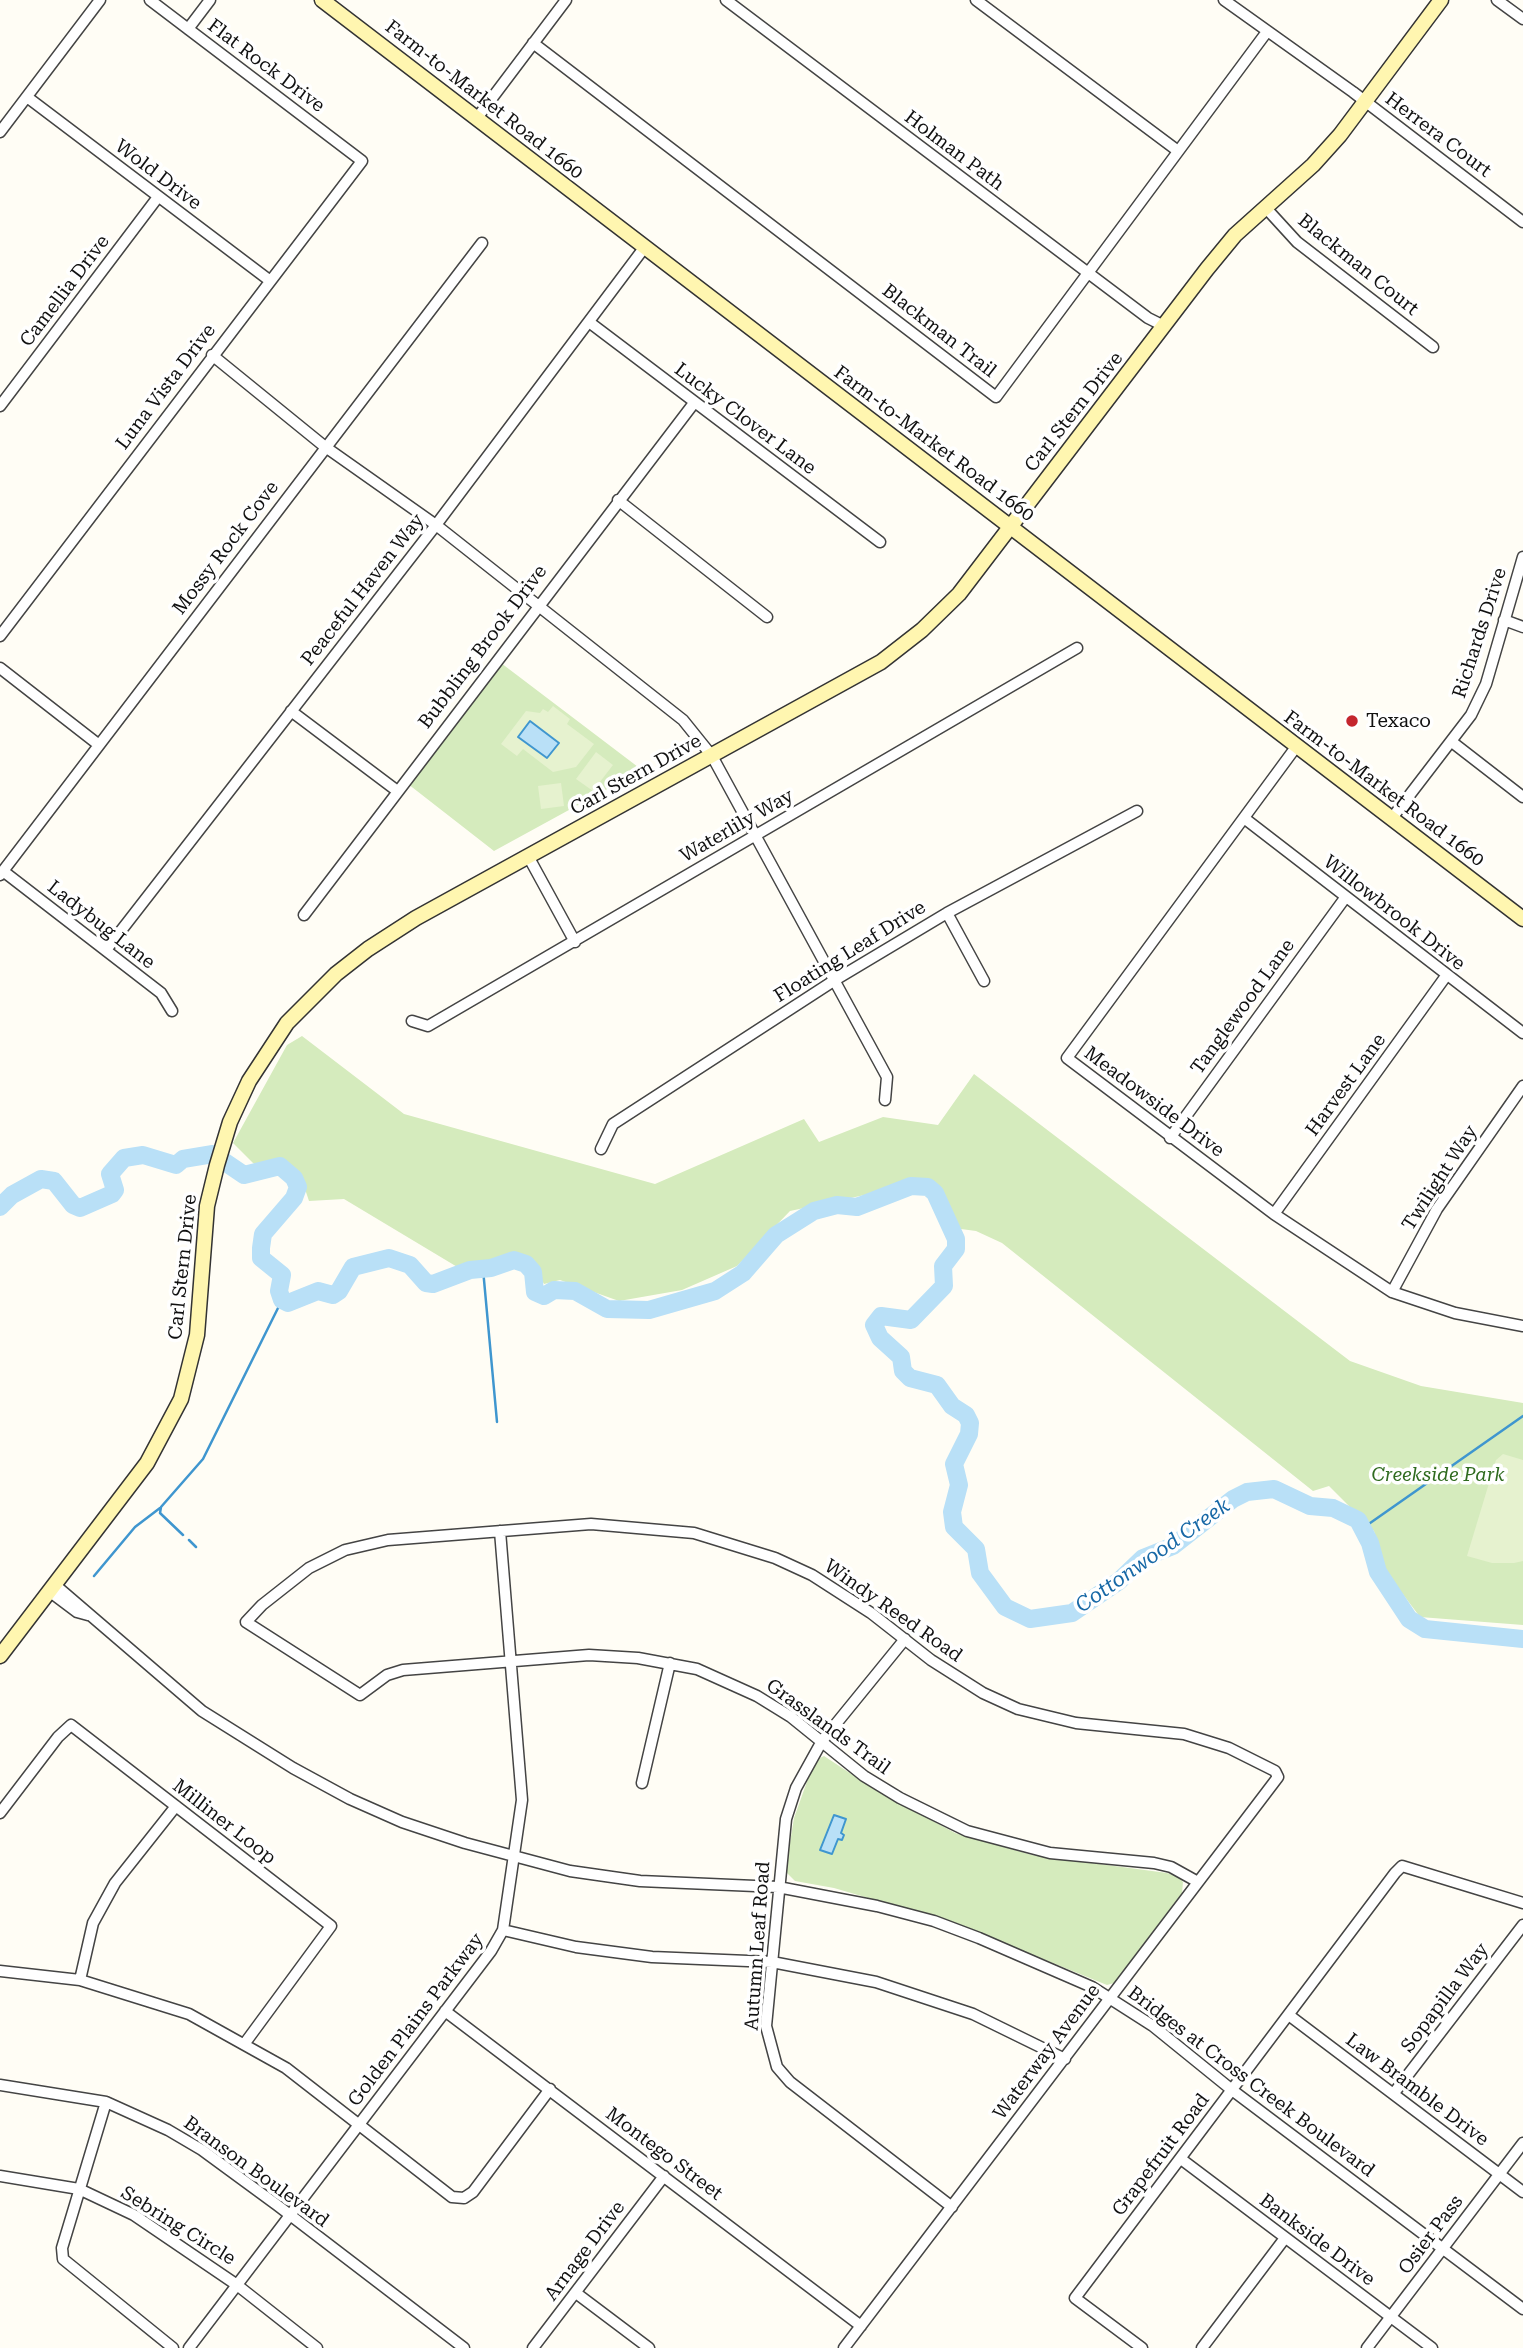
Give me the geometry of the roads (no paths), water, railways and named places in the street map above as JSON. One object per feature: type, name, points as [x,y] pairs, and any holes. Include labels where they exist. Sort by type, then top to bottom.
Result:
[{"type":"street","points":[[0,132],[100,0]]},
{"type":"street","name":"Flat Rock Drive","points":[[149,0],[362,160]]},
{"type":"street","points":[[188,30],[210,0]]},
{"type":"street","name":"Farm-to-Market Road 1660","points":[[321,0],[1523,919]]},
{"type":"street","points":[[477,118],[566,0]]},
{"type":"street","name":"Holman Path","points":[[726,0],[1148,318],[1164,326]]},
{"type":"street","points":[[976,0],[1178,151]]},
{"type":"street","name":"Herrera Court","points":[[1224,0],[1266,33],[1365,101],[1523,222]]},
{"type":"street","name":"Carl Stern Drive","points":[[0,1656],[147,1463],[181,1399],[197,1335],[207,1206],[230,1122],[268,1050],[287,1023],[336,974],[368,949],[416,918],[881,662],[922,630],[959,594],[1206,269],[1265,207],[1313,165],[1441,0]]},
{"type":"street","points":[[1497,0],[1523,19]]},
{"type":"street","name":"Blackman Trail","points":[[533,43],[996,397],[1266,33]]},
{"type":"street","name":"Wold Drive","points":[[27,97],[269,280]]},
{"type":"street","name":"Luna Vista Drive","points":[[0,636],[362,160]]},
{"type":"street","name":"Camellia Drive","points":[[0,406],[158,197]]},
{"type":"street","name":"Blackman Court","points":[[1265,207],[1297,242],[1433,347]]},
{"type":"street","name":"Mossy Rock Cove","points":[[1,873],[324,446],[482,243]]},
{"type":"street","name":"Peaceful Haven Way","points":[[106,950],[436,525],[644,248]]},
{"type":"street","name":"Lucky Clover Lane","points":[[589,322],[880,542]]},
{"type":"street","points":[[212,355],[324,446],[436,525],[683,720],[712,756],[887,1077],[885,1100]]},
{"type":"street","name":"Bubbling Brook Drive","points":[[304,915],[396,790],[694,403]]},
{"type":"street","points":[[618,500],[767,617]]},
{"type":"street","name":"Richards Drive","points":[[1392,818],[1471,715],[1486,684],[1523,557]]},
{"type":"street","points":[[1504,620],[1523,627]]},
{"type":"street","name":"Waterlily Way","points":[[412,1021],[428,1026],[1077,648]]},
{"type":"street","points":[[0,668],[99,745]]},
{"type":"street","points":[[291,711],[396,790]]},
{"type":"street","points":[[1452,742],[1523,797]]},
{"type":"street","name":"Meadowside Drive","points":[[1296,747],[1067,1058],[1274,1214],[1392,1292],[1455,1313],[1523,1326]]},
{"type":"street","name":"Floating Leaf Drive","points":[[601,1149],[613,1124],[835,980],[947,913],[1137,811]]},
{"type":"street","name":"Willowbrook Drive","points":[[1244,818],[1523,1033]]},
{"type":"street","points":[[528,856],[575,942]]},
{"type":"street","name":"Ladybug Lane","points":[[1,873],[161,993],[172,1011]]},
{"type":"street","name":"Tanglewood Lane","points":[[1170,1138],[1345,898]]},
{"type":"street","points":[[947,913],[984,981]]},
{"type":"street","name":"Harvest Lane","points":[[1274,1214],[1446,976]]},
{"type":"street","name":"Twilight Way","points":[[1392,1292],[1437,1209],[1523,1086]]},
{"type":"street","name":"Windy Reed Road","points":[[247,1622],[262,1605],[309,1568],[345,1550],[388,1540],[591,1524],[648,1527],[724,1542],[812,1574],[842,1592],[983,1693],[1018,1709],[1076,1723],[1159,1731],[1207,1740],[1270,1768],[1278,1777]]},
{"type":"street","name":"Golden Plains Parkway","points":[[189,2348],[360,2126],[491,1951],[503,1930],[522,1800],[500,1531]]},
{"type":"street","name":"Bridges at Cross Creek Boulevard","points":[[51,1588],[83,1606],[88,1615],[202,1711],[273,1757],[350,1799],[402,1822],[513,1857],[570,1871],[640,1881],[778,1887],[825,1894],[934,1921],[1029,1958],[1110,1998],[1153,2026],[1232,2090],[1523,2309]]},
{"type":"street","name":"Grasslands Trail","points":[[247,1622],[360,1695],[387,1675],[403,1670],[589,1656],[670,1662],[697,1669],[757,1696],[822,1741],[864,1776],[900,1798],[967,1831],[1050,1853],[1154,1863],[1171,1867],[1198,1882]]},
{"type":"street","name":"Autumn Leaf Road","points":[[905,1639],[822,1741],[796,1788],[786,1819],[766,2026],[777,2067],[800,2090],[952,2207]]},
{"type":"street","points":[[642,1783],[670,1662]]},
{"type":"street","name":"Milliner Loop","points":[[0,1812],[58,1737],[71,1725],[331,1926],[245,2043]]},
{"type":"street","name":"Waterway Avenue","points":[[844,2348],[1278,1777]]},
{"type":"street","points":[[80,1980],[93,1923],[115,1883],[176,1807]]},
{"type":"street","name":"Grapefruit Road","points":[[1142,2348],[1075,2298],[1402,1866],[1523,1903]]},
{"type":"street","name":"Sopapilla Way","points":[[1394,2093],[1523,1924]]},
{"type":"street","points":[[503,1930],[576,1947],[652,1957],[772,1962],[876,1982],[973,2014],[1065,2059]]},
{"type":"street","points":[[0,1971],[80,1980],[189,2014],[286,2068],[452,2197],[464,2198],[473,2192],[550,2090]]},
{"type":"street","name":"Montego Street","points":[[445,2011],[861,2326]]},
{"type":"street","name":"Law Bramble Drive","points":[[1290,2016],[1523,2192]]},
{"type":"street","name":"Branson Boulevard","points":[[0,2085],[106,2102],[168,2130],[202,2150],[464,2348]]},
{"type":"street","points":[[106,2102],[62,2248],[63,2259],[173,2348]]},
{"type":"street","name":"Osier Pass","points":[[1367,2348],[1523,2143]]},
{"type":"street","name":"Bankside Drive","points":[[1181,2159],[1432,2348]]},
{"type":"street","name":"Sebring Circle","points":[[0,2176],[79,2189],[134,2215],[237,2285],[317,2348]]},
{"type":"street","name":"Arnage Drive","points":[[533,2348],[664,2176]]},
{"type":"street","points":[[1202,2348],[1285,2238]]},
{"type":"street","points":[[576,2293],[649,2348]]},
{"type":"water","points":[[530,721],[559,743],[547,758],[518,737]]},
{"type":"water","points":[[834,1815],[846,1819],[841,1833],[844,1835],[842,1840],[838,1839],[832,1854],[820,1850]]},
{"type":"waterway","name":"Cottonwood Creek","points":[[0,1207],[12,1195],[41,1179],[54,1181],[73,1205],[80,1208],[112,1194],[115,1190],[110,1174],[124,1158],[143,1155],[176,1165],[183,1159],[213,1154],[244,1175],[280,1166],[294,1178],[298,1187],[294,1198],[263,1234],[261,1248],[261,1258],[282,1275],[279,1291],[282,1300],[288,1303],[318,1291],[333,1295],[339,1291],[353,1267],[389,1258],[410,1265],[426,1283],[433,1284],[470,1270],[491,1268],[514,1260],[526,1264],[533,1272],[535,1292],[544,1296],[554,1290],[575,1291],[607,1309],[649,1310],[715,1291],[743,1273],[776,1235],[814,1211],[837,1205],[857,1207],[911,1186],[928,1187],[935,1193],[956,1239],[956,1249],[943,1266],[944,1286],[911,1320],[881,1316],[874,1325],[880,1338],[901,1357],[903,1371],[910,1378],[937,1385],[952,1406],[966,1415],[970,1423],[969,1434],[954,1464],[959,1485],[952,1512],[954,1527],[976,1549],[980,1573],[1005,1607],[1030,1619],[1072,1613],[1119,1581],[1143,1558],[1173,1546],[1233,1499],[1247,1492],[1274,1489],[1310,1506],[1333,1508],[1358,1520],[1370,1543],[1378,1572],[1409,1619],[1425,1629],[1523,1639]]},
{"type":"waterway","points":[[483,1269],[497,1422]]},
{"type":"waterway","points":[[183,1535],[160,1513],[161,1507],[203,1459],[282,1300]]},
{"type":"waterway","points":[[1363,1528],[1523,1416]]},
{"type":"waterway","points":[[94,1576],[135,1527],[160,1508]]},
{"type":"waterway","points":[[189,1540],[196,1547]]},
{"type":"place","name":"Texaco","points":[[1352,721]]},
{"type":"park label","name":"Creekside Park","points":[[1438,1475]]}]
